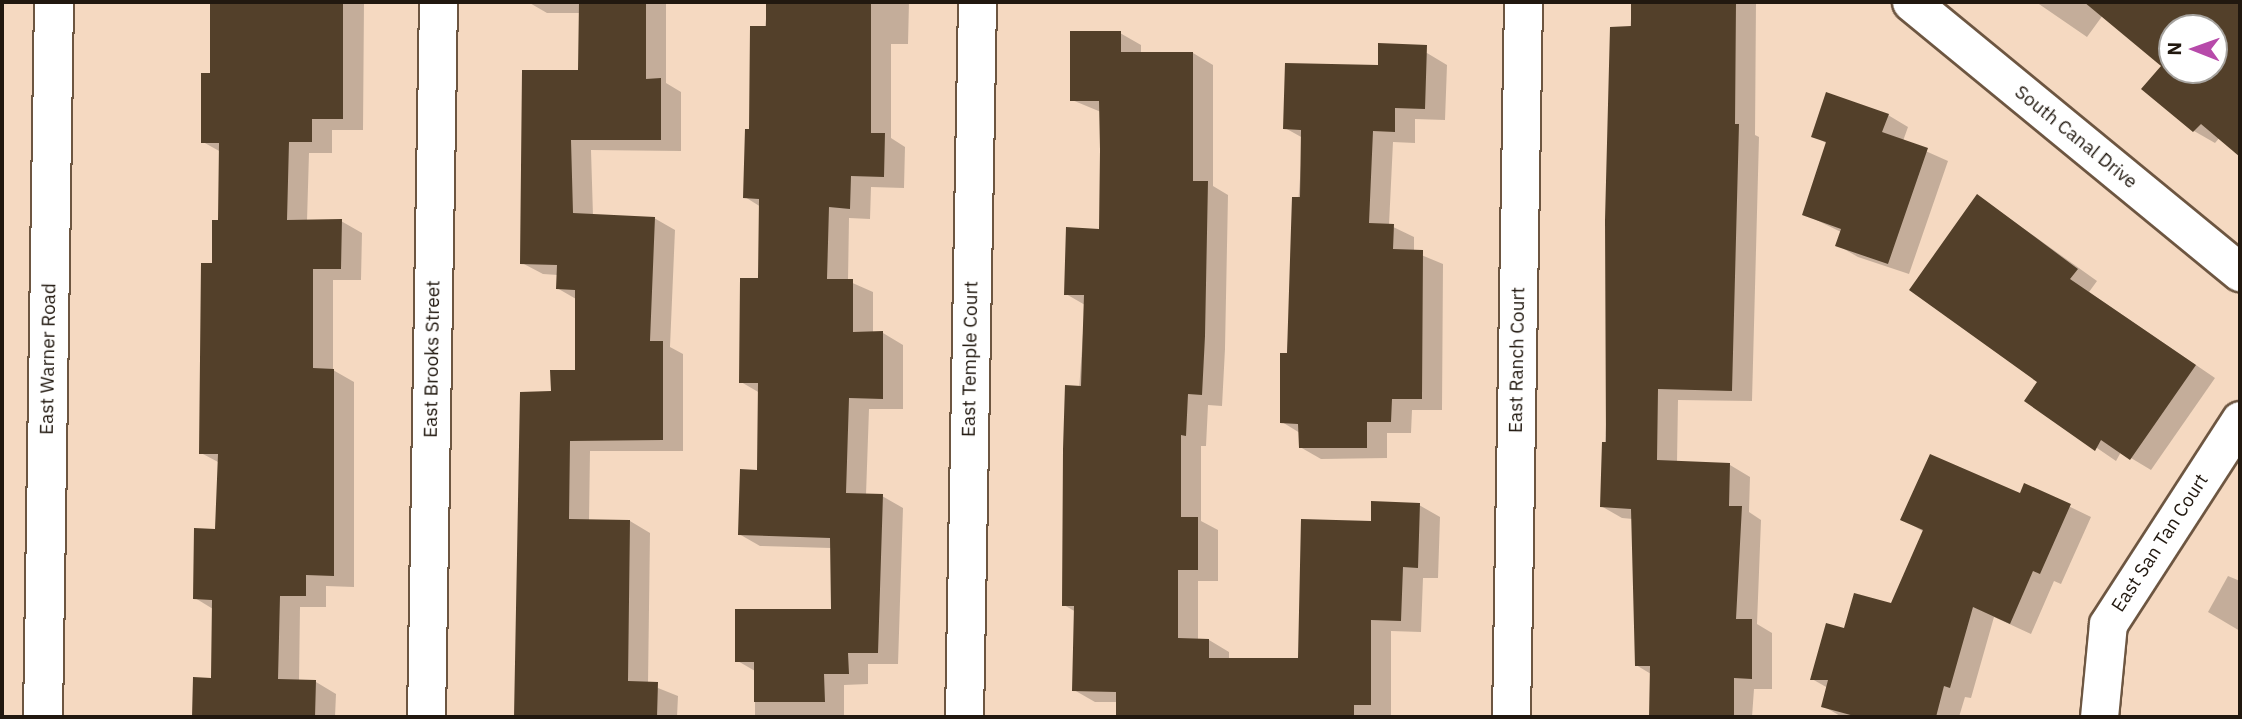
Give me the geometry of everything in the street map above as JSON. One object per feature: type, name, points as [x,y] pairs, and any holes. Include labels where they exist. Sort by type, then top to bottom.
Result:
[{"type":"main road","name":"East Warner Road","points":[[43,717],[54,2]]},
{"type":"street","name":"East Brooks Street","points":[[426,717],[438,2]]},
{"type":"street","name":"East Temple Court","points":[[964,717],[976,2]]},
{"type":"street","name":"East Ranch Court","points":[[1511,717],[1523,2]]},
{"type":"street","name":"South Canal Drive","points":[[1911,2],[2240,272]]},
{"type":"street","name":"East San Tan Court","points":[[2099,717],[2108,624],[2240,419]]},
{"type":"building","points":[[210,2],[343,2],[343,119],[312,119],[312,142],[289,142],[287,220],[342,219],[341,269],[313,269],[313,368],[334,369],[334,576],[306,575],[306,596],[280,596],[278,679],[316,680],[315,717],[192,717],[193,677],[211,678],[212,600],[193,599],[194,528],[215,529],[218,454],[199,454],[201,263],[212,263],[212,220],[218,220],[219,143],[201,143],[201,73],[210,73]]},
{"type":"building","points":[[579,2],[646,2],[646,79],[661,78],[661,140],[571,140],[573,213],[655,217],[650,341],[663,341],[663,440],[570,441],[569,519],[630,520],[628,681],[658,682],[657,717],[514,717],[520,392],[551,391],[550,370],[575,370],[575,290],[556,289],[557,265],[520,264],[522,70],[578,70]]},
{"type":"building","points":[[766,2],[871,2],[871,133],[885,133],[884,177],[851,176],[850,209],[829,207],[827,279],[853,279],[853,332],[883,331],[883,399],[849,398],[846,493],[883,494],[878,653],[848,653],[849,674],[824,674],[825,702],[754,702],[754,662],[735,662],[735,609],[831,609],[830,538],[738,535],[740,469],[757,470],[758,383],[739,383],[740,278],[758,278],[759,199],[743,198],[745,129],[749,129],[750,26],[766,26]]},
{"type":"building","points":[[1631,2],[1736,2],[1735,124],[1739,124],[1732,391],[1658,389],[1657,460],[1730,463],[1729,506],[1742,506],[1736,619],[1752,619],[1752,679],[1734,678],[1734,717],[1649,717],[1650,666],[1635,666],[1631,509],[1600,507],[1602,442],[1606,442],[1605,220],[1610,27],[1631,26]]},
{"type":"building","points":[[2084,2],[2240,2],[2240,157],[2201,124],[2193,132],[2141,89],[2158,69],[2158,84],[2228,84],[2228,14],[2158,14],[2158,64]]},
{"type":"building","points":[[1070,31],[1121,31],[1121,52],[1193,52],[1193,181],[1208,181],[1205,336],[1202,395],[1188,394],[1186,436],[1181,435],[1181,517],[1198,517],[1198,570],[1178,570],[1178,638],[1209,639],[1209,658],[1298,658],[1301,519],[1371,521],[1371,501],[1420,503],[1418,568],[1403,567],[1401,621],[1371,620],[1371,705],[1354,705],[1354,717],[1116,717],[1116,692],[1072,691],[1074,606],[1062,606],[1063,449],[1065,385],[1081,386],[1084,295],[1064,295],[1066,227],[1099,229],[1100,150],[1099,101],[1070,101]]},
{"type":"building","points":[[1378,43],[1427,45],[1425,109],[1395,108],[1395,132],[1373,131],[1369,223],[1394,224],[1393,249],[1423,250],[1422,399],[1392,399],[1391,422],[1367,422],[1367,448],[1299,448],[1298,424],[1280,423],[1280,353],[1287,353],[1292,197],[1300,197],[1301,130],[1283,129],[1285,63],[1378,65]]},
{"type":"building","points":[[1826,92],[1889,114],[1882,132],[1928,148],[1888,264],[1835,246],[1841,229],[1802,215],[1826,142],[1811,137]]},
{"type":"building","points":[[1977,194],[2078,269],[2070,279],[2196,365],[2130,460],[2101,440],[2095,451],[2024,401],[2037,382],[1909,290]]},
{"type":"building","points":[[1930,454],[2020,493],[2024,483],[2071,504],[2040,574],[2033,571],[2010,624],[1973,607],[1950,688],[1944,686],[1936,717],[1858,717],[1821,707],[1828,680],[1810,680],[1826,623],[1844,628],[1854,593],[1891,603],[1923,530],[1900,520]]}]
